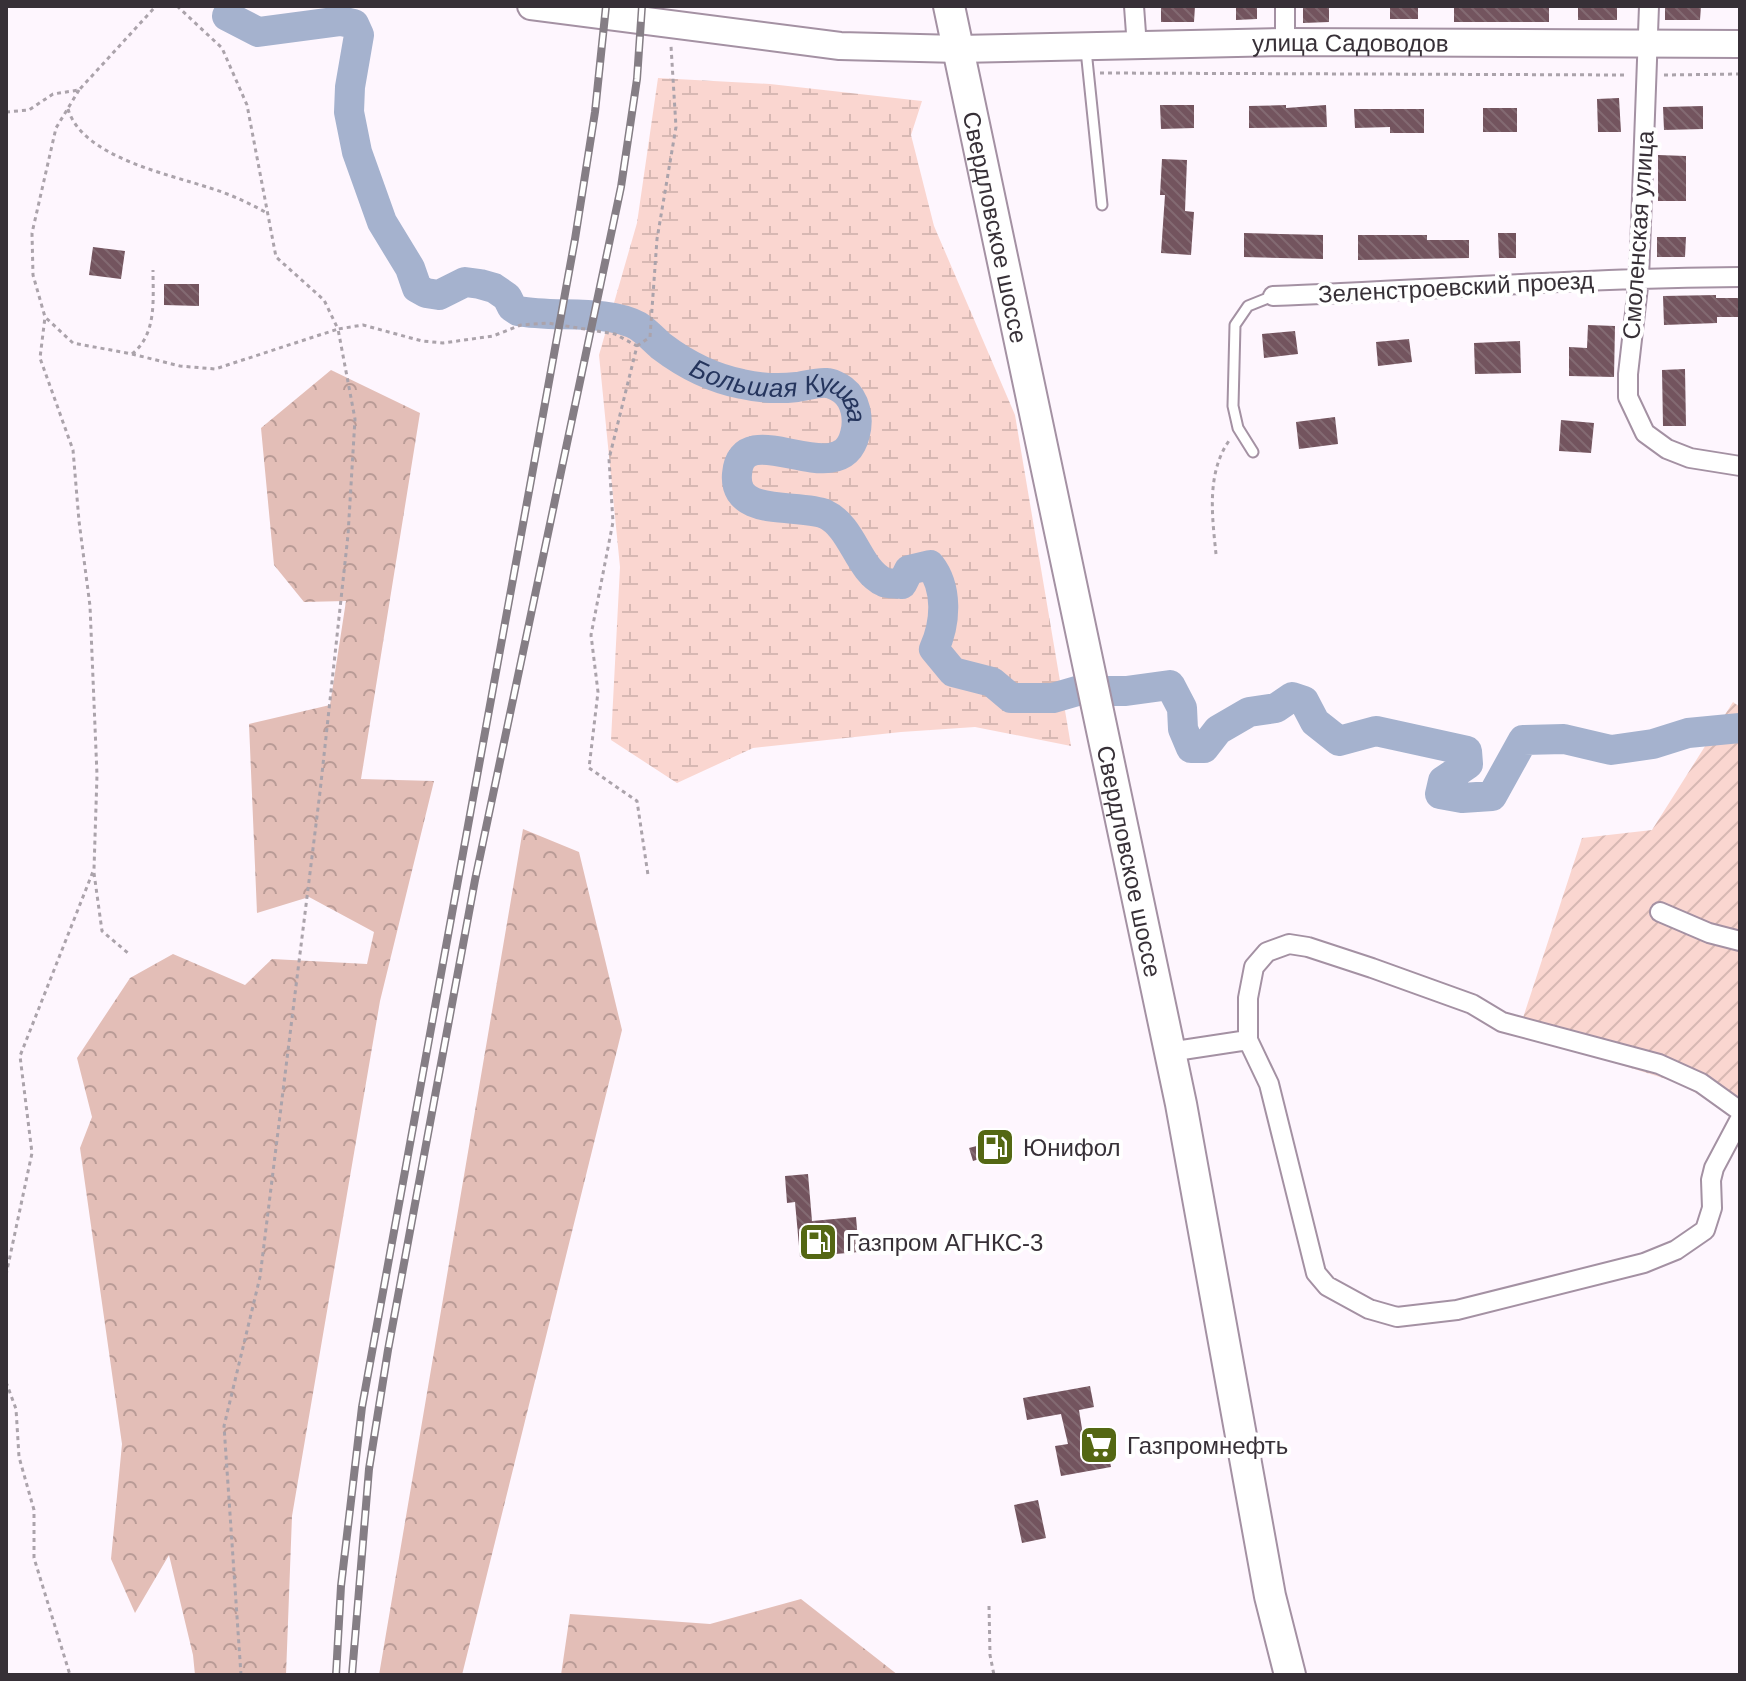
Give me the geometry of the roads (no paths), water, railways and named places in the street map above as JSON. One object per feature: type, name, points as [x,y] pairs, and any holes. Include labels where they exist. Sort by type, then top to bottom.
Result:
[{"type":"main road","name":"улица Садоводов","points":[[531,6],[840,46],[959,49],[1087,60],[1137,47],[1285,42],[1740,44]]},
{"type":"main road","name":"Свердловское шоссе","points":[[949,6],[1181,1104],[1270,1596],[1290,1675]]},
{"type":"street","points":[[1285,6],[1285,42]]},
{"type":"street","name":"Смоленская улица","points":[[1649,6],[1639,278],[1628,397],[1645,433],[1667,449],[1690,458],[1740,466]]},
{"type":"street","points":[[1131,10],[1137,47]]},
{"type":"street","name":"Зеленстроевский проезд","points":[[1273,296],[1639,278],[1740,277]]},
{"type":"street","points":[[1660,912],[1709,933],[1740,941]]},
{"type":"street","points":[[1740,1111],[1701,1083],[1659,1064],[1502,1022],[1472,1004],[1308,947],[1289,944],[1267,952],[1254,967],[1248,998],[1248,1040],[1269,1084],[1316,1273],[1327,1286],[1369,1309],[1397,1317],[1457,1310],[1644,1263],[1686,1244],[1705,1230],[1709,1221],[1714,1168],[1740,1119]]},
{"type":"street","points":[[1169,1052],[1248,1040]]},
{"type":"lane","points":[[1087,60],[1102,205]]},
{"type":"lane","points":[[1253,452],[1238,428],[1233,406],[1235,325],[1248,306],[1273,296]]},
{"type":"waterway","name":"Большая Кушва","points":[[227,16],[258,32],[341,21],[354,24],[359,35],[349,112],[357,152],[382,222],[410,268],[417,288],[439,295],[465,282],[480,284],[494,288],[507,297],[518,311],[611,317],[638,326],[689,365],[731,381],[776,388],[827,383],[843,390],[854,404],[857,422],[846,451],[831,458],[812,458],[773,450],[755,450],[743,457],[737,474],[739,488],[745,497],[756,503],[813,511],[835,520],[868,568],[884,582],[902,584],[909,570],[930,565],[940,584],[943,606],[941,628],[934,649],[953,672],[992,682],[1011,698],[1053,698],[1077,691],[1126,691],[1170,685],[1182,708],[1183,729],[1191,748],[1204,748],[1218,730],[1249,712],[1276,708],[1292,697],[1304,701],[1315,722],[1339,741],[1376,731],[1467,751],[1468,764],[1443,781],[1440,794],[1462,798],[1492,796],[1523,740],[1564,739],[1611,750],[1653,744],[1688,733],[1740,728]]},
{"type":"railway","points":[[336,1675],[341,1586],[362,1407],[575,239],[595,112],[606,6]]},
{"type":"railway","points":[[352,1675],[369,1469],[388,1350],[475,880],[621,187],[637,79],[642,6]]},
{"type":"place","name":"Юнифол","points":[[995,1147]]},
{"type":"place","name":"Газпром АГНКС-3","points":[[818,1242]]},
{"type":"place","name":"Газпромнефть","points":[[1099,1445]]}]
